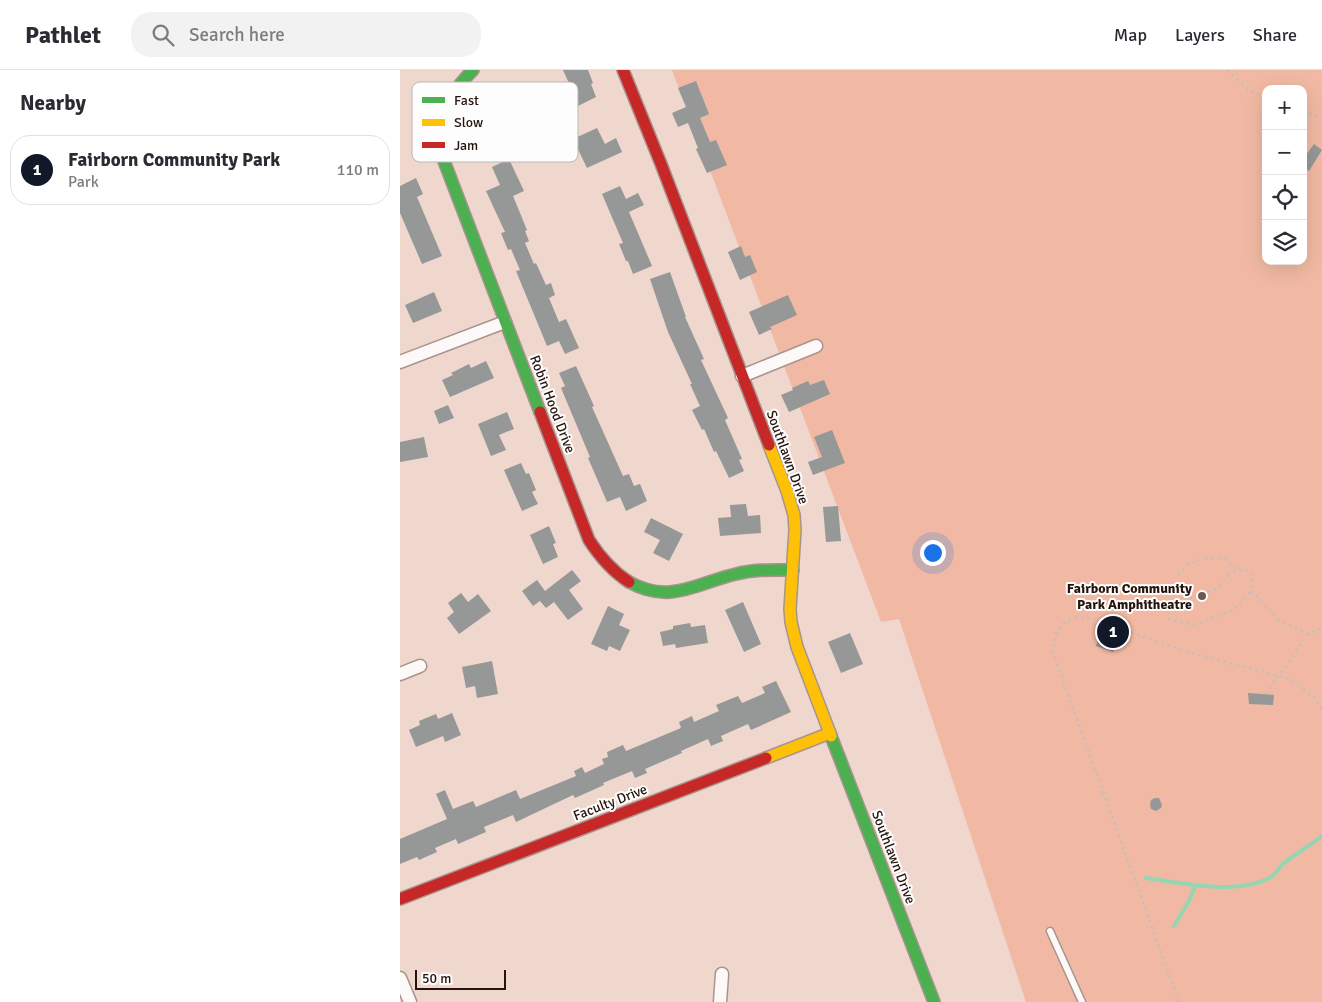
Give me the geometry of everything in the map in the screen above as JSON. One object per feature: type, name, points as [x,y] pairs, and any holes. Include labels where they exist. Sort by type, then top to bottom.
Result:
[{"type":"street","name":"Robin Hood Drive","points":[[461,82],[474,70]]},
{"type":"street","name":"Southlawn Drive","points":[[623,70],[791,503],[795,530],[790,609],[793,634],[934,1002]]},
{"type":"street","name":"Robin Hood Drive","points":[[444,162],[589,540],[606,566],[624,580],[639,587],[654,591],[670,592],[692,589],[724,576],[743,571],[793,570]]},
{"type":"street","points":[[400,362],[505,322]]},
{"type":"street","points":[[742,376],[816,346]]},
{"type":"street","points":[[400,674],[420,666]]},
{"type":"street","name":"Faculty Drive","points":[[400,899],[830,732]]},
{"type":"street","points":[[720,1002],[722,974]]},
{"type":"street","points":[[400,978],[410,1002]]},
{"type":"lane","points":[[1050,931],[1082,1002]]},
{"type":"path","points":[[1227,70],[1250,91],[1262,96]]},
{"type":"path","points":[[1307,112],[1322,118]]},
{"type":"path","points":[[1178,575],[1187,565],[1202,559],[1224,558],[1238,570]]},
{"type":"path","points":[[1168,619],[1194,624],[1234,610],[1250,592],[1253,585],[1252,576],[1248,571],[1238,570],[1229,575],[1218,588],[1192,598],[1179,596]]},
{"type":"path","points":[[1250,592],[1257,596],[1278,620],[1308,634]]},
{"type":"path","points":[[1179,1002],[1052,653],[1055,635],[1064,623],[1077,617],[1092,619],[1195,654],[1290,679],[1313,696],[1322,710]]},
{"type":"path","points":[[1266,694],[1308,634],[1322,628]]},
{"type":"shaded area","points":[[672,70],[1322,70],[1322,1002],[1026,1002],[899,619],[881,622]]},
{"type":"building","points":[[563,70],[588,70],[596,97],[578,106],[578,82],[568,82]]},
{"type":"building","points":[[696,81],[709,114],[700,118],[710,142],[716,140],[727,165],[707,173],[696,149],[698,148],[688,123],[678,127],[672,113],[686,107],[678,88]]},
{"type":"building","points":[[597,128],[605,144],[616,138],[622,152],[587,168],[578,149],[578,137]]},
{"type":"building","points":[[1314,144],[1322,150],[1309,171],[1307,170],[1307,154]]},
{"type":"building","points":[[503,162],[510,162],[524,191],[513,196],[527,230],[525,231],[529,241],[525,243],[546,285],[551,283],[555,295],[549,298],[559,322],[566,319],[579,348],[565,354],[559,341],[547,346],[516,271],[520,270],[511,249],[508,250],[501,233],[505,232],[486,191],[500,185],[492,167]]},
{"type":"building","points":[[416,178],[423,194],[417,197],[442,256],[422,264],[400,213],[400,186]]},
{"type":"building","points":[[620,186],[626,199],[638,193],[644,205],[629,212],[652,266],[633,274],[619,244],[623,243],[602,194]]},
{"type":"building","points":[[741,246],[745,257],[750,255],[757,272],[740,280],[728,252]]},
{"type":"building","points":[[670,272],[685,317],[704,359],[701,360],[728,418],[725,420],[742,459],[739,460],[744,471],[729,478],[692,410],[700,406],[668,332],[650,279]]},
{"type":"building","points":[[434,292],[442,311],[413,323],[405,305]]},
{"type":"building","points":[[788,295],[797,315],[770,327],[772,329],[759,335],[749,312]]},
{"type":"building","points":[[486,361],[494,378],[450,397],[442,380],[469,364],[471,368]]},
{"type":"building","points":[[576,366],[623,476],[629,474],[634,486],[640,484],[647,501],[626,511],[620,497],[607,502],[561,388],[565,386],[559,373]]},
{"type":"building","points":[[824,380],[830,394],[789,412],[781,395],[808,381],[810,385]]},
{"type":"building","points":[[448,405],[454,418],[439,424],[434,411]]},
{"type":"building","points":[[507,412],[514,429],[499,435],[506,450],[491,456],[478,424]]},
{"type":"building","points":[[832,430],[845,463],[813,475],[808,462],[822,457],[814,437]]},
{"type":"building","points":[[424,437],[428,457],[400,462],[400,442]]},
{"type":"building","points":[[521,463],[526,474],[529,473],[536,490],[532,492],[538,504],[522,511],[504,470]]},
{"type":"building","points":[[746,504],[748,516],[760,515],[761,533],[720,536],[718,518],[731,517],[730,505]]},
{"type":"building","points":[[838,506],[841,541],[826,542],[823,507]]},
{"type":"building","points":[[651,518],[683,534],[669,561],[653,553],[660,540],[644,532]]},
{"type":"building","points":[[549,526],[556,543],[553,544],[558,557],[543,564],[530,535]]},
{"type":"building","points":[[572,570],[581,581],[569,590],[583,609],[568,620],[554,602],[546,608],[540,601],[533,606],[522,591],[537,580],[545,591]]},
{"type":"building","points":[[461,593],[468,602],[478,594],[491,611],[459,634],[447,618],[454,612],[448,603]]},
{"type":"building","points":[[743,602],[761,644],[744,652],[725,610]]},
{"type":"building","points":[[608,606],[624,614],[619,625],[630,630],[620,651],[609,646],[607,651],[591,644]]},
{"type":"building","points":[[690,623],[691,627],[705,625],[708,643],[676,648],[675,644],[663,646],[660,632],[673,629],[673,626]]},
{"type":"building","points":[[850,633],[863,664],[841,673],[828,642]]},
{"type":"building","points":[[1100,634],[1118,641],[1113,652],[1096,646]]},
{"type":"building","points":[[492,661],[498,694],[477,698],[475,686],[466,688],[462,667]]},
{"type":"building","points":[[776,681],[791,712],[751,730],[748,724],[721,736],[723,741],[711,746],[708,739],[645,769],[647,773],[635,778],[632,771],[603,783],[604,785],[575,798],[573,795],[516,822],[513,815],[484,827],[486,832],[458,844],[456,839],[435,848],[437,852],[419,860],[417,857],[400,864],[400,839],[447,819],[436,794],[445,790],[453,809],[473,801],[476,807],[516,790],[520,799],[576,776],[574,771],[582,767],[585,773],[604,764],[602,759],[608,757],[607,752],[623,745],[626,751],[681,728],[679,722],[692,716],[694,722],[719,711],[716,705],[738,696],[742,703],[765,693],[762,687]]},
{"type":"building","points":[[1248,693],[1274,695],[1273,705],[1249,704]]},
{"type":"building","points":[[452,713],[461,735],[445,742],[443,736],[416,747],[409,730],[420,725],[419,721],[436,714],[438,719]]},
{"type":"building","points":[[1159,798],[1162,805],[1156,811],[1151,809],[1150,805],[1151,800]]},
{"type":"waterway","points":[[1146,878],[1193,885],[1226,887],[1258,883],[1271,877],[1284,863],[1322,836]]},
{"type":"waterway","points":[[1174,926],[1189,901],[1195,886]]},
{"type":"traffic: fast","points":[[462,82],[473,70]]},
{"type":"traffic: fast","points":[[444,162],[540,412]]},
{"type":"traffic: fast","points":[[629,582],[644,589],[671,592],[696,587],[743,572],[793,570]]},
{"type":"traffic: fast","points":[[831,736],[934,1002]]},
{"type":"traffic: slow","points":[[769,445],[794,515],[791,622],[797,647],[831,736]]},
{"type":"traffic: slow","points":[[766,758],[830,733]]},
{"type":"traffic: jam","points":[[623,70],[769,445]]},
{"type":"traffic: jam","points":[[540,412],[589,540],[607,563],[629,582]]},
{"type":"traffic: jam","points":[[400,899],[766,758]]},
{"type":"place","name":"Fairborn Community Park Amphitheatre","points":[[1202,596]]},
{"type":"place","name":"Fairborn Community Park","points":[[1113,632]]}]
